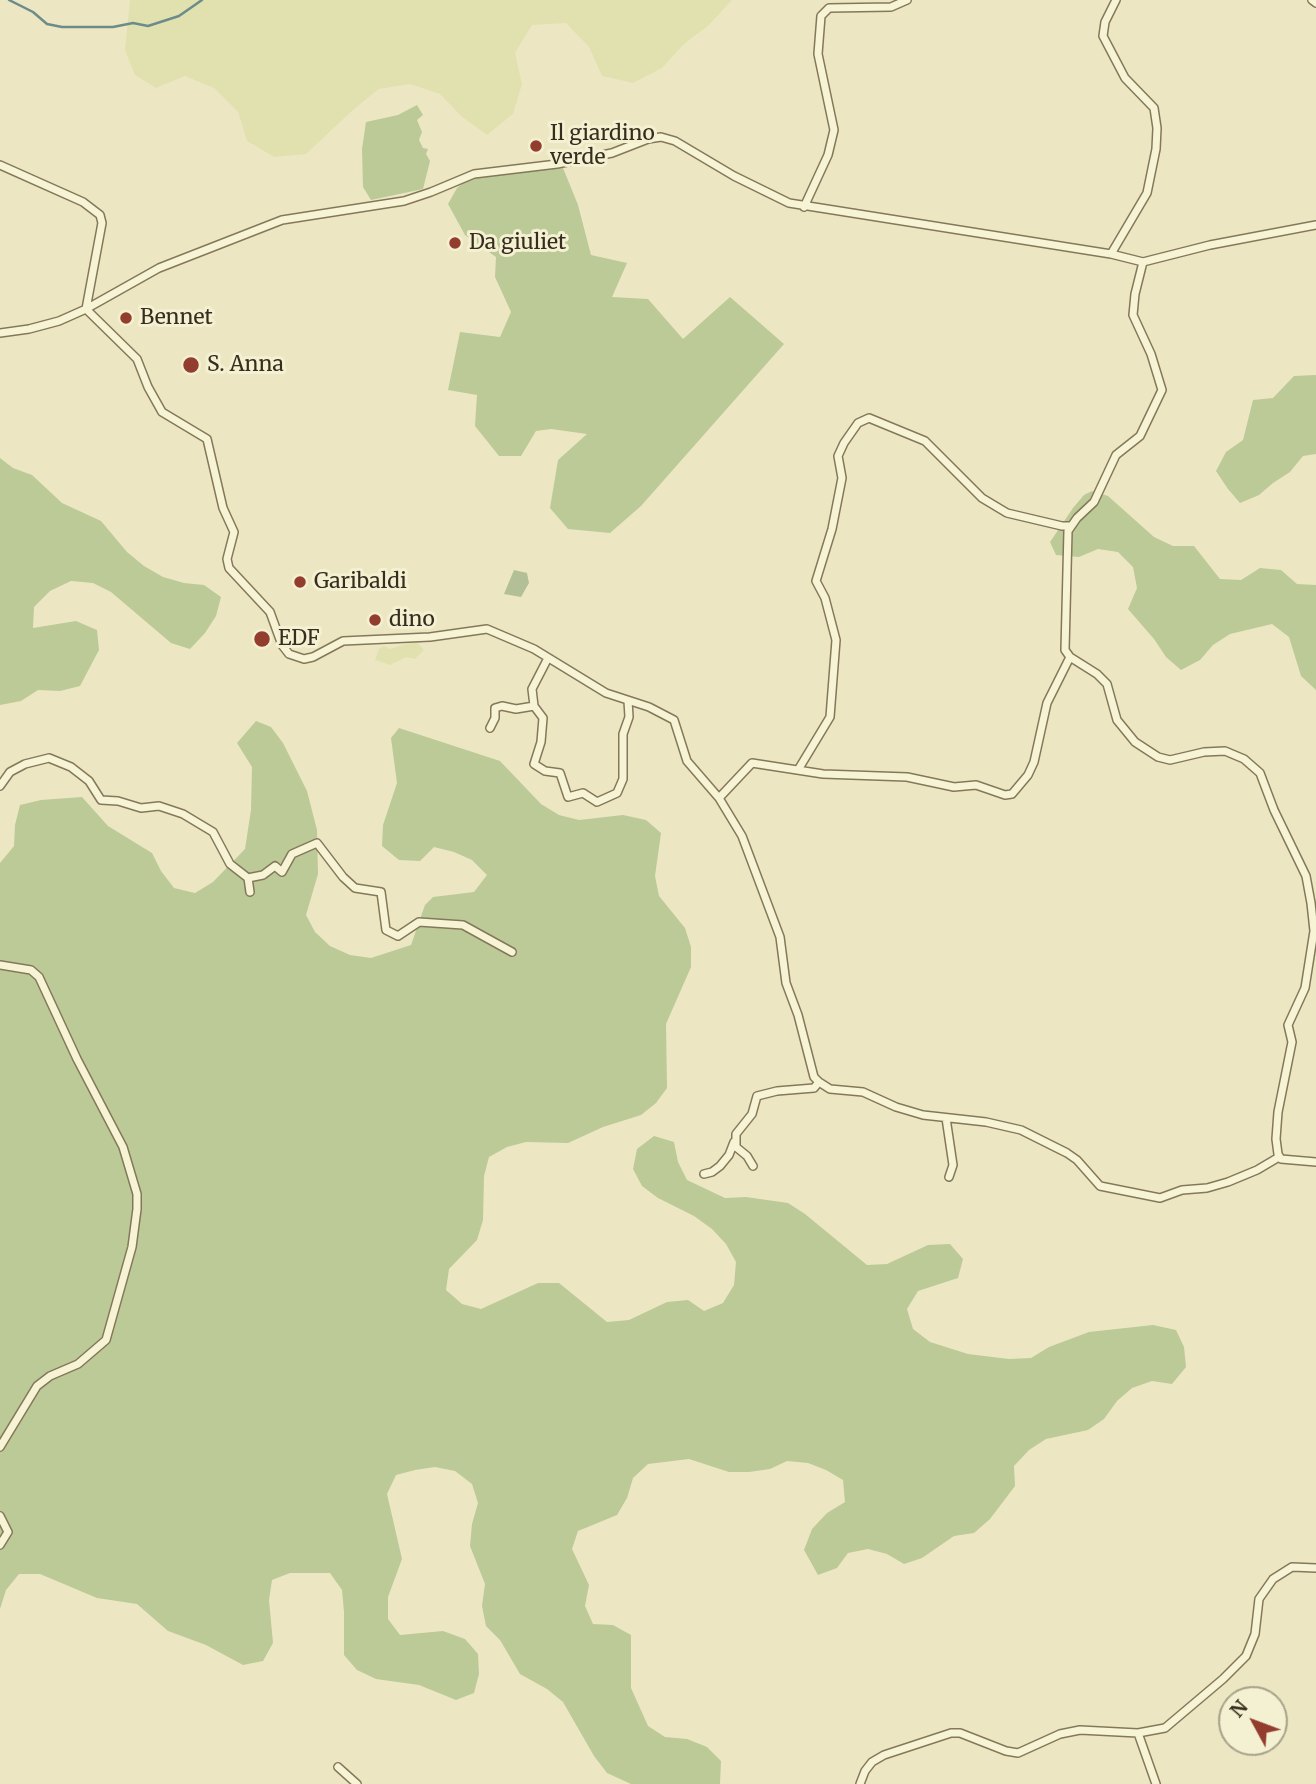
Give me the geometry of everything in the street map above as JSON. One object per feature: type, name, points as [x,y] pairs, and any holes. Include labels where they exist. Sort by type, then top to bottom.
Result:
[{"type":"street","points":[[804,206],[828,155],[834,130],[818,54],[821,16],[829,9],[891,7],[907,0]]},
{"type":"street","points":[[1111,254],[1147,193],[1156,138],[1154,108],[1125,78],[1103,36],[1105,22],[1116,0]]},
{"type":"street","points":[[1312,0],[1316,3]]},
{"type":"street","points":[[0,332],[29,329],[59,321],[152,272],[282,220],[404,201],[474,174],[598,156],[661,137],[675,141],[772,196],[804,206],[1111,254],[1143,262],[1210,245],[1316,225]]},
{"type":"street","points":[[0,165],[83,202],[100,215],[103,223],[86,309]]},
{"type":"street","points":[[1143,262],[1133,315],[1151,354],[1162,390],[1161,395],[1140,436],[1116,455],[1094,502],[1068,531],[1065,650],[1070,657],[1097,674],[1107,684],[1117,720],[1135,742],[1158,757],[1170,760],[1204,752],[1225,751],[1237,754],[1255,767],[1262,777],[1274,810],[1306,876],[1314,931],[1305,988],[1288,1025],[1292,1042],[1276,1126],[1279,1157]]},
{"type":"street","points":[[86,309],[137,359],[162,412],[207,439],[223,508],[234,532],[226,563],[232,573],[270,612],[282,645],[289,654],[304,659],[343,641],[430,637],[487,629],[548,658],[606,693],[674,720],[687,761],[719,798],[742,836],[780,937],[788,991],[798,1015],[814,1077],[819,1082],[830,1088],[863,1092],[911,1112],[986,1122],[1021,1130],[1077,1160],[1100,1186],[1160,1198],[1182,1190],[1207,1188],[1228,1182],[1279,1157],[1316,1162]]},
{"type":"street","points":[[798,770],[830,717],[836,639],[833,619],[816,580],[832,529],[842,478],[838,456],[858,423],[869,418],[925,441],[982,498],[1007,513],[1071,526]]},
{"type":"street","points":[[719,798],[750,764],[834,775],[907,777],[954,787],[976,785],[1005,795],[1013,794],[1028,775],[1034,762],[1046,703],[1070,657]]},
{"type":"street","points":[[548,658],[532,688],[534,706],[543,718],[541,742],[534,764],[545,771],[560,773],[568,797],[583,793],[597,802],[617,793],[623,779],[623,734],[629,717],[628,701]]},
{"type":"street","points":[[490,728],[495,718],[495,708],[534,706]]},
{"type":"street","points":[[0,786],[9,772],[25,764],[49,758],[71,767],[89,781],[101,800],[118,801],[141,808],[159,806],[183,814],[213,832],[230,864],[248,878],[263,875],[275,866],[282,872],[292,854],[317,843],[355,888],[381,892],[386,930],[398,936],[419,922],[463,925],[512,952]]},
{"type":"street","points":[[248,878],[250,892]]},
{"type":"street","points":[[0,965],[31,970],[39,977],[77,1059],[123,1147],[137,1194],[132,1247],[106,1340],[78,1364],[50,1376],[37,1386],[0,1447]]},
{"type":"street","points":[[704,1174],[712,1172],[729,1155],[736,1135],[752,1114],[757,1097],[814,1088],[819,1082]]},
{"type":"street","points":[[947,1118],[953,1158],[949,1177]]},
{"type":"street","points":[[736,1135],[736,1147],[747,1156],[753,1166]]},
{"type":"street","points":[[0,1516],[8,1532],[0,1545]]},
{"type":"street","points":[[860,1784],[872,1762],[884,1755],[951,1733],[960,1733],[1018,1753],[1060,1734],[1080,1730],[1138,1732],[1166,1728],[1246,1656],[1255,1634],[1259,1600],[1273,1579],[1297,1565],[1316,1568]]},
{"type":"street","points":[[1138,1732],[1156,1784]]},
{"type":"street","points":[[338,1767],[357,1784]]},
{"type":"green space","points":[[130,0],[732,0],[662,68],[633,83],[602,76],[589,47],[566,23],[532,25],[515,53],[522,84],[513,114],[487,135],[461,116],[440,94],[410,84],[379,89],[306,154],[274,157],[247,141],[238,112],[214,88],[185,76],[156,88],[135,75],[125,50]]},
{"type":"green space","points":[[417,105],[423,115],[417,120],[422,132],[419,140],[423,148],[428,149],[426,154],[430,161],[423,189],[371,200],[363,187],[362,149],[366,122],[398,115]]},
{"type":"green space","points":[[563,168],[578,205],[591,255],[627,263],[612,297],[648,299],[683,339],[730,297],[784,344],[641,506],[610,533],[568,529],[550,508],[558,460],[587,434],[551,429],[536,431],[521,456],[499,456],[475,426],[477,395],[448,390],[460,332],[500,337],[511,312],[495,277],[496,257],[465,235],[448,204],[457,188],[470,177]]},
{"type":"green space","points":[[1316,375],[1316,454],[1303,456],[1290,472],[1259,495],[1240,503],[1216,471],[1226,452],[1243,440],[1253,400],[1273,398],[1294,376]]},
{"type":"green space","points":[[0,458],[13,468],[32,475],[62,503],[101,521],[127,552],[144,566],[163,577],[204,585],[221,597],[216,616],[205,633],[190,649],[171,643],[111,592],[93,583],[71,581],[50,591],[34,607],[33,628],[76,621],[97,630],[99,650],[80,686],[60,691],[38,690],[21,701],[0,705]]},
{"type":"green space","points":[[1092,491],[1108,496],[1154,537],[1173,546],[1194,546],[1220,579],[1241,580],[1260,568],[1281,570],[1297,584],[1316,585],[1316,690],[1301,676],[1289,637],[1272,624],[1230,634],[1213,645],[1200,660],[1181,670],[1166,657],[1128,609],[1137,588],[1133,567],[1118,552],[1098,549],[1079,557],[1056,555],[1050,542],[1073,508],[1084,495]]},
{"type":"green space","points":[[514,570],[527,573],[529,583],[521,597],[504,594]]},
{"type":"green space","points":[[416,641],[424,650],[415,659],[406,657],[390,665],[375,660],[379,648],[385,646],[390,649]]},
{"type":"green space","points":[[256,721],[271,727],[283,743],[307,791],[317,830],[318,874],[306,915],[315,932],[330,946],[350,955],[371,958],[411,945],[425,905],[433,897],[474,892],[487,875],[472,860],[454,852],[434,847],[420,861],[399,860],[382,846],[383,825],[397,783],[391,738],[399,728],[500,761],[541,804],[559,815],[579,820],[623,815],[646,820],[661,833],[655,876],[659,896],[685,928],[691,947],[691,967],[666,1024],[667,1088],[656,1103],[641,1115],[603,1127],[568,1143],[526,1142],[507,1147],[489,1157],[484,1176],[483,1220],[477,1240],[449,1269],[446,1290],[462,1304],[481,1309],[538,1283],[559,1283],[607,1322],[629,1320],[667,1302],[688,1300],[704,1311],[723,1303],[734,1285],[736,1262],[726,1244],[694,1216],[658,1198],[642,1186],[633,1169],[637,1149],[654,1136],[674,1142],[678,1162],[687,1180],[725,1198],[746,1197],[788,1203],[867,1265],[887,1264],[928,1245],[950,1244],[963,1259],[958,1278],[918,1291],[907,1309],[913,1329],[930,1342],[968,1354],[1009,1359],[1031,1358],[1049,1347],[1089,1332],[1153,1325],[1176,1330],[1184,1347],[1186,1367],[1172,1384],[1152,1381],[1132,1388],[1117,1401],[1104,1419],[1088,1430],[1046,1439],[1029,1450],[1014,1466],[1015,1486],[990,1519],[974,1533],[954,1536],[922,1558],[904,1564],[887,1554],[868,1549],[848,1553],[837,1568],[818,1575],[804,1550],[812,1529],[827,1513],[845,1502],[843,1480],[808,1463],[787,1461],[770,1469],[729,1472],[689,1459],[648,1464],[633,1478],[627,1498],[617,1515],[578,1531],[572,1549],[589,1585],[585,1606],[593,1624],[613,1625],[631,1635],[631,1688],[648,1726],[665,1737],[687,1739],[707,1747],[721,1761],[720,1784],[631,1784],[607,1773],[563,1702],[547,1689],[520,1674],[500,1640],[486,1626],[482,1606],[485,1584],[470,1546],[478,1503],[472,1484],[455,1471],[435,1467],[396,1475],[387,1494],[402,1559],[388,1597],[388,1619],[400,1635],[443,1631],[465,1639],[478,1654],[479,1674],[474,1693],[456,1700],[419,1685],[376,1679],[357,1670],[344,1655],[342,1590],[330,1573],[290,1573],[272,1580],[269,1600],[273,1643],[263,1661],[243,1665],[206,1645],[168,1631],[137,1604],[97,1598],[40,1574],[19,1574],[6,1590],[0,1609],[0,863],[14,846],[20,805],[41,800],[82,797],[108,826],[152,853],[174,888],[195,893],[213,882],[245,849],[251,810],[252,767],[237,743]]},
{"type":"waterway","points":[[9,0],[33,12],[47,24],[62,27],[113,27],[133,23],[148,26],[179,16],[202,0]]},
{"type":"place","name":"Il giardino verde","points":[[536,146]]},
{"type":"place","name":"Da giuliet","points":[[455,243]]},
{"type":"place","name":"Bennet","points":[[126,318]]},
{"type":"place","name":"S. Anna","points":[[191,365]]},
{"type":"place","name":"Garibaldi","points":[[300,582]]},
{"type":"place","name":"dino","points":[[375,620]]},
{"type":"place","name":"EDF","points":[[262,639]]}]
